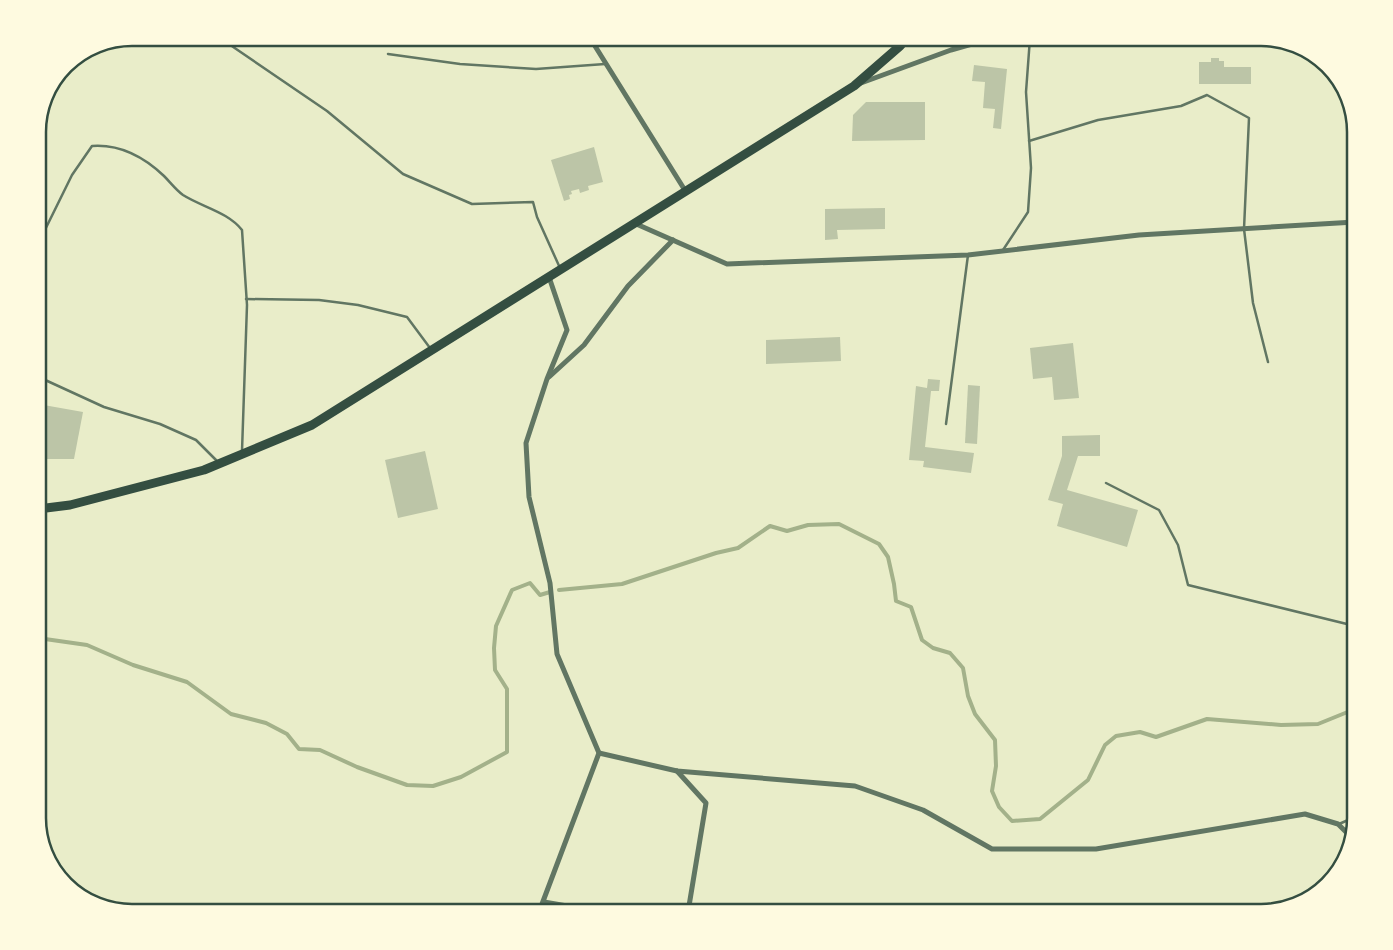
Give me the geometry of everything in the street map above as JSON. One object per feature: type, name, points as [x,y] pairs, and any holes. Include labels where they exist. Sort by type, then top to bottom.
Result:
[{"type":"main road","points":[[46,508],[80,502],[204,470],[312,425],[854,86],[900,46]]},
{"type":"street","points":[[595,46],[686,192]]},
{"type":"street","points":[[854,86],[965,46]]},
{"type":"street","points":[[634,223],[727,264],[968,255],[1139,236],[1347,223]]},
{"type":"street","points":[[547,379],[584,345],[628,286],[673,240]]},
{"type":"street","points":[[549,277],[567,330],[547,379],[526,443],[529,497],[550,583],[557,654],[599,753],[544,902],[556,904]]},
{"type":"street","points":[[599,753],[677,771],[855,786],[923,810],[992,849],[1096,849],[1305,814],[1338,824],[1345,831]]},
{"type":"street","points":[[677,771],[706,803],[689,904]]},
{"type":"lane","points":[[232,46],[328,111],[403,174],[472,204],[533,202],[537,217],[560,270]]},
{"type":"lane","points":[[1002,251],[1028,212],[1031,168],[1026,92],[1029,46]]},
{"type":"lane","points":[[388,54],[460,64],[536,68],[607,64]]},
{"type":"lane","points":[[1029,141],[1098,120],[1181,106],[1208,95],[1249,118],[1244,229],[1253,303],[1268,362]]},
{"type":"lane","points":[[46,228],[72,175],[92,146],[106,145],[139,156],[183,194],[236,222],[242,230],[246,299],[242,455]]},
{"type":"lane","points":[[946,424],[968,255]]},
{"type":"lane","points":[[246,299],[319,300],[358,305],[407,317],[432,351]]},
{"type":"lane","points":[[46,380],[104,407],[160,424],[196,440],[220,464]]},
{"type":"lane","points":[[1106,483],[1159,510],[1178,545],[1188,585],[1347,624]]},
{"type":"lane","points":[[1338,824],[1347,821]]},
{"type":"building","points":[[1211,58],[1219,58],[1219,61],[1224,61],[1224,67],[1251,67],[1251,84],[1199,84],[1199,62],[1211,62]]},
{"type":"building","points":[[974,65],[1007,69],[1001,129],[993,128],[995,109],[983,108],[985,82],[972,81]]},
{"type":"building","points":[[866,102],[925,102],[925,140],[852,141],[853,115]]},
{"type":"building","points":[[594,147],[603,182],[588,186],[589,190],[580,193],[579,189],[571,191],[570,199],[564,201],[551,160]]},
{"type":"building","points":[[885,208],[885,229],[837,230],[838,239],[825,240],[825,209]]},
{"type":"building","points":[[840,337],[841,361],[766,364],[766,340]]},
{"type":"building","points":[[1073,343],[1079,398],[1054,400],[1052,377],[1033,379],[1030,348]]},
{"type":"building","points":[[928,379],[940,380],[939,391],[931,391],[925,447],[974,453],[971,473],[923,467],[924,461],[909,460],[916,386],[927,388]]},
{"type":"building","points":[[968,385],[980,386],[977,444],[965,443]]},
{"type":"building","points":[[46,405],[83,412],[74,459],[46,459]]},
{"type":"building","points":[[1100,435],[1100,456],[1078,456],[1067,490],[1138,510],[1127,547],[1057,526],[1063,504],[1048,500],[1062,456],[1062,436]]},
{"type":"building","points":[[425,451],[438,509],[398,518],[385,460]]},
{"type":"waterway","points":[[559,590],[622,584],[716,553],[738,548],[770,526],[787,531],[808,525],[839,524],[879,544],[888,557],[896,601],[911,607],[922,640],[933,648],[950,653],[963,668],[968,696],[975,714],[995,740],[996,766],[992,791],[999,807],[1012,821],[1040,819],[1088,780],[1105,745],[1116,736],[1140,732],[1156,737],[1207,719],[1281,725],[1318,724],[1347,712]]},
{"type":"waterway","points":[[46,639],[87,645],[133,665],[187,682],[231,714],[266,723],[287,734],[299,749],[320,750],[357,767],[407,785],[433,786],[461,777],[507,752],[507,689],[495,670],[496,626],[512,590],[530,583],[540,595],[550,592]]}]
